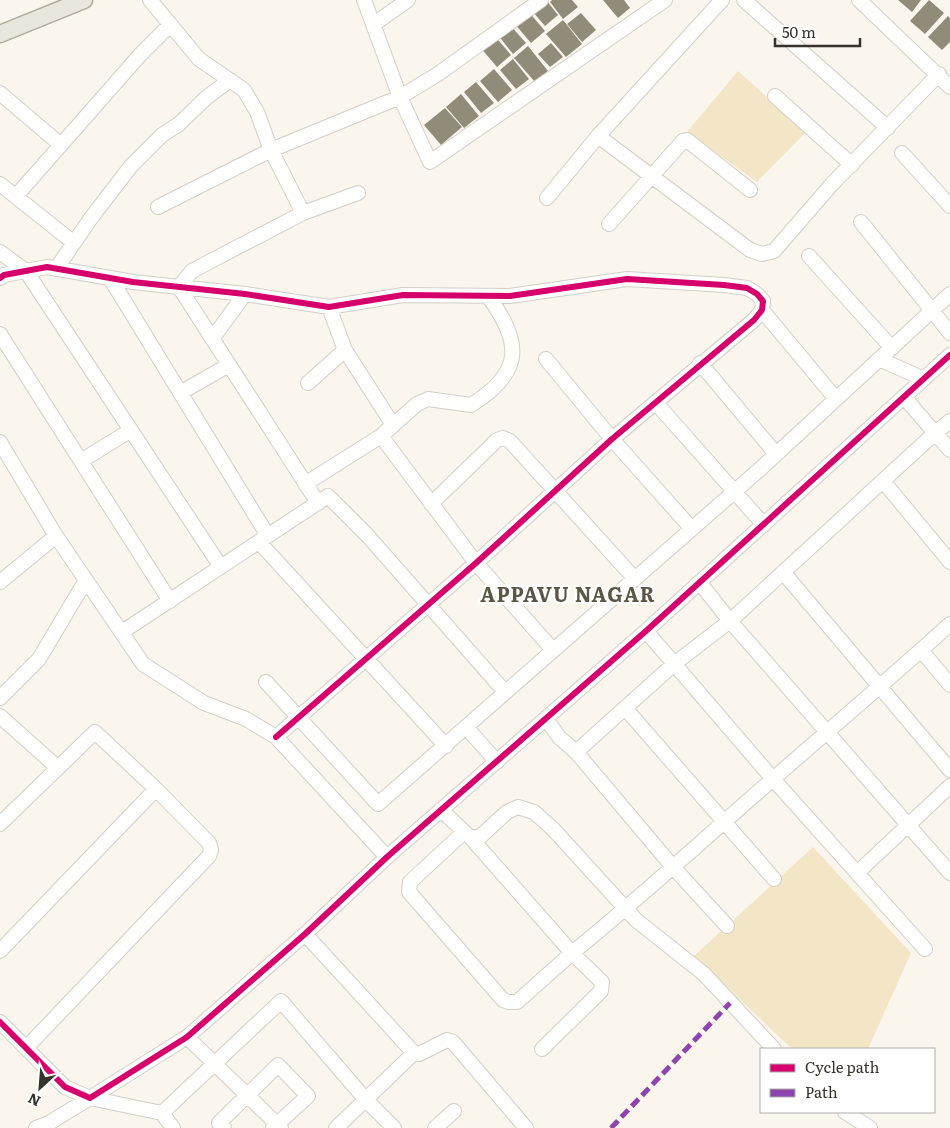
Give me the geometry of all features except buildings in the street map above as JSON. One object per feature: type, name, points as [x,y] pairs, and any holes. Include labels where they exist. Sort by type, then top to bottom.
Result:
[{"type":"main road","points":[[0,34],[84,0]]},
{"type":"street","points":[[150,0],[199,59],[244,90],[257,112],[271,150],[303,213]]},
{"type":"street","points":[[364,0],[400,97],[430,162],[665,0]]},
{"type":"street","points":[[374,24],[408,0]]},
{"type":"street","points":[[158,207],[271,150],[400,97],[438,74],[541,0]]},
{"type":"street","points":[[547,198],[598,136],[722,0]]},
{"type":"street","points":[[744,0],[888,128]]},
{"type":"street","points":[[859,0],[939,74],[950,87]]},
{"type":"street","points":[[16,196],[140,55],[170,25]]},
{"type":"street","points":[[598,136],[750,250],[762,254],[774,251],[852,165],[939,74]]},
{"type":"street","points":[[56,269],[131,166],[162,135],[179,124],[207,97],[230,80]]},
{"type":"street","points":[[0,93],[61,145]]},
{"type":"street","points":[[775,96],[852,165]]},
{"type":"street","points":[[609,224],[683,141],[687,140],[750,190]]},
{"type":"street","points":[[902,153],[950,206]]},
{"type":"street","points":[[0,184],[74,242]]},
{"type":"street","points":[[178,287],[192,271],[303,213],[358,193]]},
{"type":"street","points":[[862,222],[950,333]]},
{"type":"street","points":[[0,252],[26,271],[221,567]]},
{"type":"street","points":[[809,256],[892,348]]},
{"type":"street","points":[[0,278],[47,267],[110,278],[245,294],[329,307],[403,295],[510,296],[627,279],[747,288],[757,294],[763,301],[762,310],[754,320],[700,363],[656,403],[612,439],[476,563],[276,737]]},
{"type":"street","points":[[110,278],[180,393],[264,539],[366,658],[446,746]]},
{"type":"street","points":[[178,287],[318,504]]},
{"type":"street","points":[[212,339],[245,294]]},
{"type":"street","points":[[266,682],[378,804],[735,492],[950,294]]},
{"type":"street","points":[[305,484],[381,436],[417,404],[428,398],[471,405],[496,387],[514,352],[511,332],[488,296]]},
{"type":"street","points":[[329,307],[345,350],[393,425]]},
{"type":"street","points":[[762,310],[836,399]]},
{"type":"street","points":[[0,334],[170,601]]},
{"type":"street","points":[[308,383],[345,350]]},
{"type":"street","points":[[36,1128],[49,1123],[188,1037],[305,934],[387,857],[547,720],[950,355]]},
{"type":"street","points":[[546,359],[612,439],[692,529]]},
{"type":"street","points":[[879,360],[924,379]]},
{"type":"street","points":[[700,363],[776,454]]},
{"type":"street","points":[[180,393],[229,366]]},
{"type":"street","points":[[904,398],[950,450]]},
{"type":"street","points":[[656,403],[764,525]]},
{"type":"street","points":[[576,752],[674,664],[730,621],[950,421]]},
{"type":"street","points":[[81,461],[131,430]]},
{"type":"street","points":[[381,436],[476,563],[553,650]]},
{"type":"street","points":[[431,504],[496,440],[504,438],[510,441],[635,579]]},
{"type":"street","points":[[0,442],[56,536],[143,664],[204,703],[246,719],[276,737],[387,857]]},
{"type":"street","points":[[883,481],[950,562]]},
{"type":"street","points":[[122,632],[328,496],[336,502],[505,692]]},
{"type":"street","points":[[0,582],[56,536]]},
{"type":"street","points":[[783,572],[950,770]]},
{"type":"street","points":[[0,698],[39,659],[86,580]]},
{"type":"street","points":[[700,583],[730,621],[950,873]]},
{"type":"street","points":[[773,1048],[704,974],[636,920],[627,908],[553,829],[534,812],[518,807],[507,812],[480,836],[467,835],[410,882],[409,892],[503,1000],[517,1002],[572,953],[627,908],[950,624]]},
{"type":"street","points":[[646,631],[773,779],[858,872],[924,949]]},
{"type":"street","points":[[921,650],[950,685]]},
{"type":"street","points":[[625,708],[774,879]]},
{"type":"street","points":[[0,716],[58,768]]},
{"type":"street","points":[[547,720],[559,737],[576,752],[673,867],[727,926]]},
{"type":"street","points":[[466,727],[497,762]]},
{"type":"street","points":[[0,824],[90,734],[95,732],[156,789],[209,843],[211,850],[209,856],[26,1048]]},
{"type":"street","points":[[858,872],[950,786]]},
{"type":"street","points":[[0,951],[156,789]]},
{"type":"street","points":[[441,810],[467,835],[572,953],[602,982],[602,987],[542,1049]]},
{"type":"street","points":[[305,934],[414,1053],[419,1054],[447,1040],[453,1042],[526,1128]]},
{"type":"street","points":[[162,1113],[281,1001],[366,1100],[394,1128]]},
{"type":"street","points":[[0,1022],[65,1087],[90,1098],[162,1113],[173,1128]]},
{"type":"street","points":[[188,1037],[215,1063],[246,1095],[277,1127],[308,1096],[278,1064],[246,1095],[219,1123],[224,1128]]},
{"type":"street","points":[[336,1128],[414,1053]]},
{"type":"street","points":[[435,1128],[454,1111]]},
{"type":"street","points":[[847,1113],[870,1128]]},
{"type":"shaded area","points":[[738,71],[806,132],[757,182],[687,132]]},
{"type":"shaded area","points":[[813,847],[911,953],[868,1048],[791,1048],[694,956]]},
{"type":"marked path","points":[[611,1128],[730,1003]]},
{"type":"cycle path","points":[[0,278],[4,275],[47,267],[133,282],[245,294],[329,307],[403,295],[510,296],[627,279],[747,288],[757,294],[763,301],[762,310],[754,320],[612,439],[476,563],[276,737]]},
{"type":"cycle path","points":[[0,1022],[65,1087],[90,1098],[187,1037],[305,934],[387,857],[646,631],[950,355]]},
{"type":"district","name":"APPAVU NAGAR","points":[[568,595]]}]
